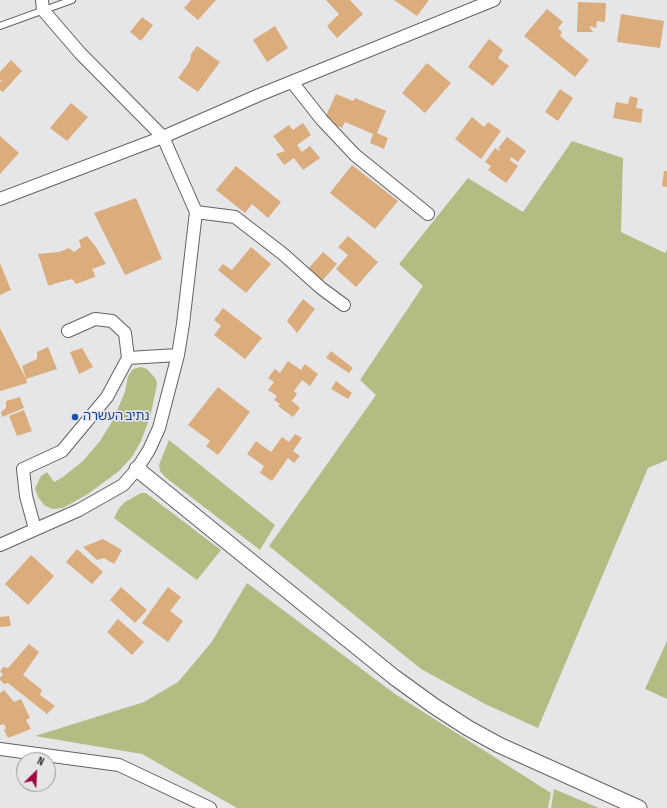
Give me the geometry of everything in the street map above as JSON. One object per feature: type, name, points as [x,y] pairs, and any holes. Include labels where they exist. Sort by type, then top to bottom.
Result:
[{"type":"street","points":[[0,199],[163,137],[292,82],[494,0]]},
{"type":"street","points":[[0,545],[79,510],[123,485],[137,469],[149,450],[159,428],[178,355],[196,212],[163,137],[80,53],[43,5]]},
{"type":"street","points":[[292,82],[322,120],[355,155],[428,214]]},
{"type":"street","points":[[196,212],[235,217],[283,254],[321,288],[344,305]]},
{"type":"street","points":[[35,529],[26,496],[23,469],[62,451],[107,397],[128,358],[125,333],[112,321],[94,319],[68,331]]},
{"type":"street","points":[[128,358],[178,355]]},
{"type":"street","points":[[137,469],[394,678],[434,706],[468,728],[505,748],[639,808]]},
{"type":"street","points":[[0,750],[119,765],[210,808]]},
{"type":"lane","points":[[0,26],[43,5],[72,0]]},
{"type":"green space","points":[[572,141],[623,158],[621,232],[665,253],[667,249],[667,460],[648,468],[538,728],[487,705],[421,669],[269,546],[376,395],[360,380],[423,286],[399,264],[468,178],[523,212]]},
{"type":"green space","points":[[141,367],[147,369],[155,378],[157,383],[150,417],[141,441],[132,457],[119,471],[88,494],[63,508],[53,509],[45,506],[38,497],[35,488],[41,476],[47,472],[54,482],[63,477],[83,461],[100,441],[113,420],[125,392],[128,376],[133,369]]},
{"type":"green space","points":[[169,440],[275,525],[260,550],[165,477],[160,471],[159,465]]},
{"type":"green space","points":[[141,493],[146,493],[221,550],[197,580],[114,518],[119,508],[125,502]]},
{"type":"green space","points":[[247,583],[395,694],[551,793],[548,808],[237,808],[142,754],[35,736],[144,702],[178,682],[211,643]]},
{"type":"green space","points":[[667,641],[667,699],[645,689]]},
{"type":"green space","points":[[554,789],[599,808],[551,808]]},
{"type":"building","points":[[191,0],[216,0],[198,20],[184,8]]},
{"type":"building","points":[[326,0],[350,0],[363,14],[337,38],[327,26],[339,14]]},
{"type":"building","points":[[394,0],[429,0],[417,16]]},
{"type":"building","points":[[578,2],[606,3],[605,22],[597,21],[596,28],[589,26],[593,32],[577,32]]},
{"type":"building","points":[[547,9],[563,22],[558,28],[562,32],[560,36],[589,60],[575,77],[524,36]]},
{"type":"building","points":[[621,14],[664,21],[660,48],[617,42]]},
{"type":"building","points":[[142,17],[153,25],[141,41],[130,32]]},
{"type":"building","points":[[275,26],[288,48],[267,62],[253,40]]},
{"type":"building","points":[[489,39],[503,50],[498,58],[509,66],[493,86],[468,67]]},
{"type":"building","points":[[197,46],[220,62],[198,92],[178,78],[190,61],[191,54]]},
{"type":"building","points":[[11,60],[22,71],[3,92],[0,90],[0,82],[2,80],[0,80],[0,72]]},
{"type":"building","points":[[427,63],[451,83],[425,113],[402,93]]},
{"type":"building","points":[[560,89],[573,98],[558,121],[545,112]]},
{"type":"building","points":[[336,94],[353,101],[355,98],[386,111],[377,133],[388,138],[384,149],[370,143],[373,134],[345,122],[342,128],[324,120]]},
{"type":"building","points":[[630,96],[638,98],[636,108],[643,109],[641,123],[613,118],[616,102],[628,104]]},
{"type":"building","points":[[71,103],[88,117],[67,141],[50,128]]},
{"type":"building","points":[[472,117],[484,127],[488,122],[501,131],[481,159],[455,139]]},
{"type":"building","points":[[303,123],[311,135],[297,145],[302,152],[310,146],[320,158],[303,170],[294,158],[284,165],[276,154],[285,151],[273,136],[289,125],[293,130]]},
{"type":"building","points":[[0,136],[19,153],[0,174]]},
{"type":"building","points":[[507,137],[526,151],[518,162],[511,157],[510,160],[518,166],[506,183],[488,170],[491,166],[485,162],[495,148],[499,151],[500,149],[498,148]]},
{"type":"building","points":[[352,165],[398,201],[375,229],[330,193]]},
{"type":"building","points":[[236,166],[281,202],[268,218],[252,204],[245,213],[216,190]]},
{"type":"building","points":[[664,171],[667,171],[667,187],[662,186]]},
{"type":"building","points":[[136,198],[162,259],[125,275],[94,213]]},
{"type":"building","points":[[87,236],[96,247],[106,264],[92,269],[95,277],[76,284],[72,279],[53,284],[51,286],[48,285],[38,254],[59,252],[69,248],[74,252],[81,247],[79,240]]},
{"type":"building","points":[[348,236],[378,262],[356,287],[336,269],[348,255],[338,247]]},
{"type":"building","points":[[251,247],[271,264],[246,293],[218,270],[223,264],[232,270]]},
{"type":"building","points":[[323,252],[337,264],[321,282],[307,270]]},
{"type":"building","points":[[0,263],[11,290],[0,295]]},
{"type":"building","points":[[303,299],[315,309],[297,333],[287,321]]},
{"type":"building","points":[[223,308],[262,338],[245,359],[214,335],[221,326],[214,320]]},
{"type":"building","points":[[0,328],[27,383],[0,391]]},
{"type":"building","points":[[48,347],[57,369],[26,379],[22,366],[37,359],[37,352]]},
{"type":"building","points":[[82,348],[93,367],[79,374],[70,352]]},
{"type":"building","points":[[331,351],[353,368],[349,373],[326,358]]},
{"type":"building","points":[[288,361],[301,370],[305,364],[318,374],[310,386],[302,380],[294,391],[297,394],[292,401],[300,408],[293,417],[278,406],[280,404],[274,400],[277,396],[268,390],[274,382],[268,378],[275,369],[280,373]]},
{"type":"building","points":[[336,381],[352,393],[348,399],[331,389]]},
{"type":"building","points":[[218,387],[250,412],[218,455],[206,446],[210,441],[188,425]]},
{"type":"building","points":[[20,397],[24,408],[2,417],[1,412],[6,408],[6,401]]},
{"type":"building","points":[[24,410],[32,431],[17,436],[9,416]]},
{"type":"building","points":[[295,434],[302,438],[293,451],[300,456],[294,463],[288,458],[272,481],[260,473],[264,466],[247,454],[256,441],[271,452],[282,437],[289,442]]},
{"type":"building","points":[[103,539],[122,550],[114,564],[104,558],[97,560],[83,547]]},
{"type":"building","points":[[77,549],[103,572],[92,584],[66,562]]},
{"type":"building","points":[[31,555],[54,576],[28,605],[5,584]]},
{"type":"building","points":[[121,587],[147,610],[135,623],[110,600]]},
{"type":"building","points":[[168,587],[181,597],[170,611],[183,621],[168,642],[142,623]]},
{"type":"building","points":[[9,616],[11,626],[0,627],[0,617]]},
{"type":"building","points":[[118,619],[144,642],[132,655],[107,632]]},
{"type":"building","points":[[29,644],[39,652],[23,675],[42,690],[40,695],[55,706],[47,714],[8,683],[4,684],[0,680],[3,674],[0,672],[3,667],[8,668]]},
{"type":"building","points":[[4,690],[14,702],[21,699],[30,718],[26,720],[31,729],[8,738],[4,730],[6,728],[4,724],[0,725],[0,693]]},
{"type":"place","name":"נתיב העשרה","points":[[75,417]]}]
